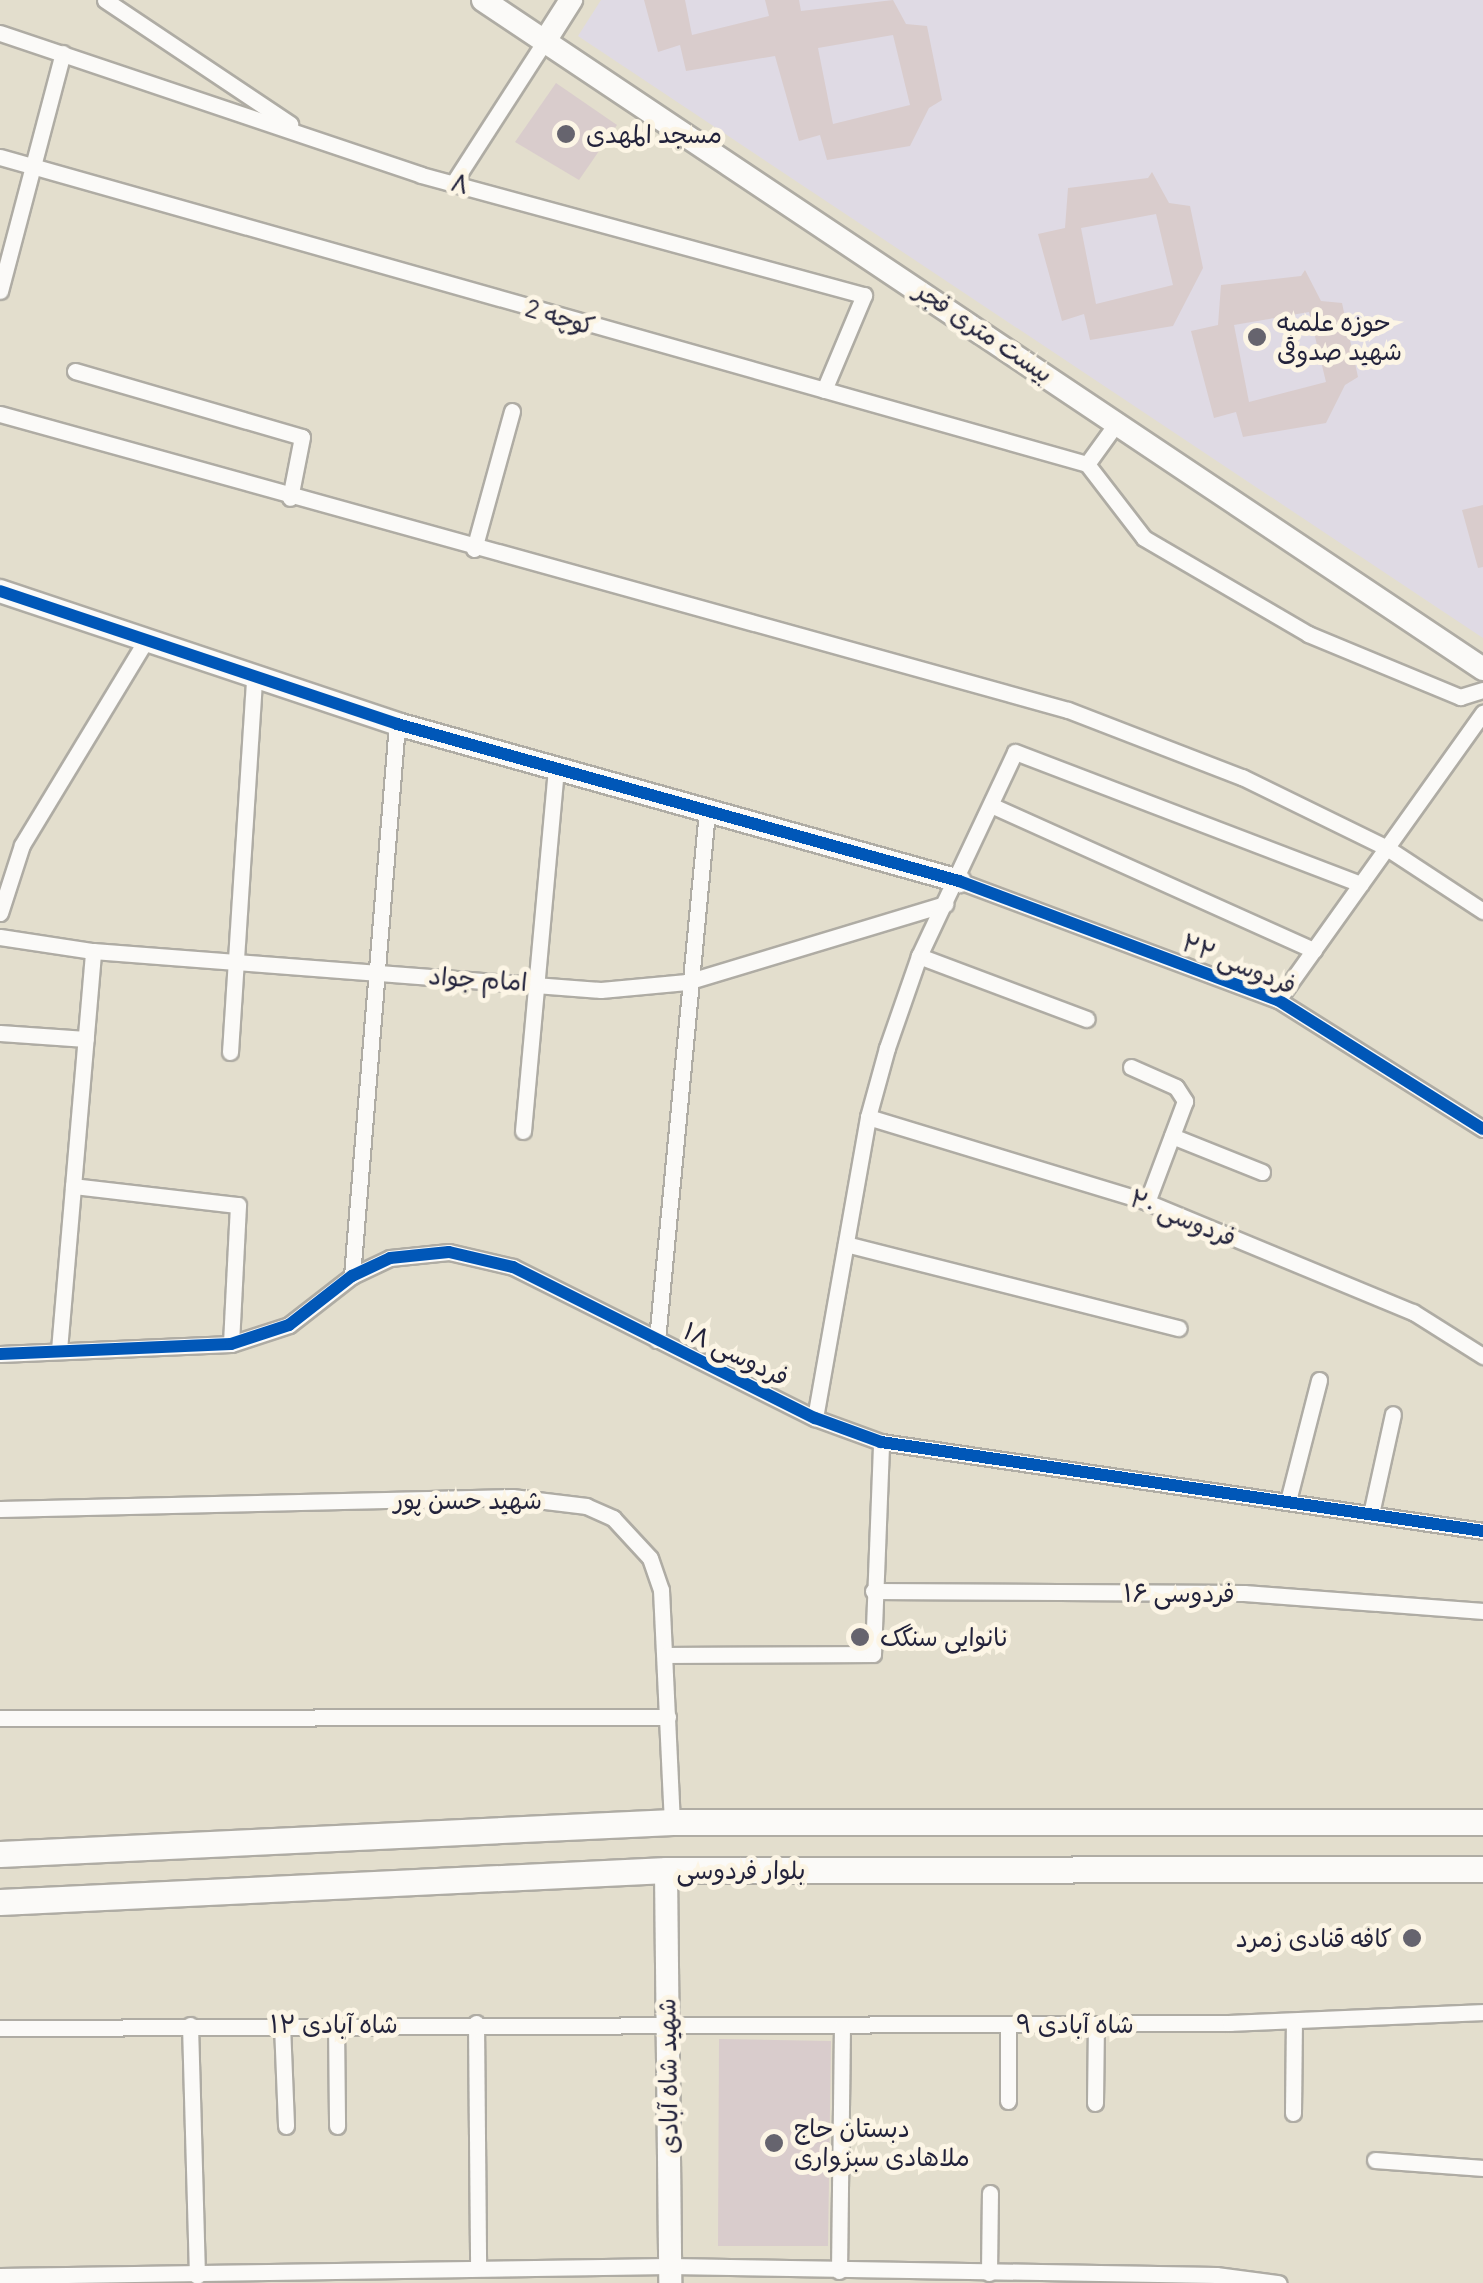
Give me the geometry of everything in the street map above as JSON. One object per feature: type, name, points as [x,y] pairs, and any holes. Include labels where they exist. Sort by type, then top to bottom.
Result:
[{"type":"main road","name":"بلوار فردوسی","points":[[0,1854],[672,1822],[1483,1822]]},
{"type":"main road","name":"بلوار فردوسی","points":[[0,1902],[666,1870],[1483,1869]]},
{"type":"street","points":[[106,0],[310,137]]},
{"type":"street","name":"بیست متری فجر","points":[[483,0],[1483,668]]},
{"type":"street","points":[[454,182],[572,0]]},
{"type":"street","name":"۸","points":[[0,33],[454,182],[864,295],[824,390]]},
{"type":"street","points":[[0,292],[63,53]]},
{"type":"street","name":"کوچه 2","points":[[0,157],[34,163],[1088,464]]},
{"type":"street","points":[[75,370],[302,438],[290,498]]},
{"type":"street","points":[[474,549],[512,410]]},
{"type":"street","points":[[0,414],[474,549],[1068,710],[1242,777],[1387,848],[1483,911]]},
{"type":"street","points":[[1118,421],[1088,464],[1144,538],[1308,634],[1460,698],[1483,690]]},
{"type":"street","points":[[0,591],[397,724],[959,881]]},
{"type":"street","points":[[0,913],[22,845],[148,639]]},
{"type":"street","points":[[230,1052],[254,678]]},
{"type":"street","points":[[1278,1000],[1483,713]]},
{"type":"street","points":[[352,1276],[380,972],[397,724]]},
{"type":"street","points":[[814,1418],[868,1117],[919,956],[959,881],[1015,752],[1361,884]]},
{"type":"street","points":[[523,1130],[556,770]]},
{"type":"street","points":[[992,806],[1314,950]]},
{"type":"street","points":[[657,1340],[687,982],[707,810]]},
{"type":"street","name":"فردوسی ۲۲","points":[[959,881],[1278,1000],[1483,1129]]},
{"type":"street","name":"امام جواد","points":[[0,937],[94,950],[602,990],[687,982],[946,904]]},
{"type":"street","points":[[59,1350],[94,950]]},
{"type":"street","points":[[919,956],[1087,1020]]},
{"type":"street","points":[[0,1033],[86,1039]]},
{"type":"street","points":[[1131,1068],[1182,1092],[1172,1136],[1148,1202]]},
{"type":"street","name":"فردوسی ۲۰","points":[[868,1117],[1148,1202],[1413,1312],[1483,1356]]},
{"type":"street","points":[[1172,1136],[1262,1172]]},
{"type":"street","points":[[73,1186],[238,1205],[231,1344]]},
{"type":"street","points":[[846,1244],[1179,1328]]},
{"type":"street","name":"فردوسی ۱۸","points":[[0,1354],[231,1344],[289,1325],[352,1276],[416,1252],[482,1256],[814,1418],[881,1442],[1483,1530]]},
{"type":"street","points":[[1288,1501],[1319,1380]]},
{"type":"street","points":[[1370,1514],[1393,1414]]},
{"type":"street","points":[[666,1655],[873,1654],[881,1442]]},
{"type":"street","name":"شهید حسن پور","points":[[0,1510],[512,1497],[586,1506],[613,1518],[650,1558],[661,1590],[672,1822]]},
{"type":"street","name":"فردوسی ۱۶","points":[[873,1591],[1244,1593],[1483,1612]]},
{"type":"street","points":[[0,1718],[668,1717]]},
{"type":"street","name":"شهید شاه آبادی","points":[[666,1870],[670,2274]]},
{"type":"street","name":"شاه آبادی ۹","points":[[668,2022],[1096,2024],[1483,2012]]},
{"type":"street","points":[[1293,2113],[1294,2020]]},
{"type":"street","name":"شاه آبادی ۱۲","points":[[0,2028],[668,2022]]},
{"type":"street","points":[[476,2023],[478,2268]]},
{"type":"street","points":[[282,2024],[286,2126]]},
{"type":"street","points":[[336,2024],[338,2126]]},
{"type":"street","points":[[1094,2102],[1096,2024]]},
{"type":"street","points":[[190,2025],[198,2276]]},
{"type":"street","points":[[839,2272],[842,2025]]},
{"type":"street","points":[[1008,2025],[1008,2102]]},
{"type":"street","points":[[1376,2160],[1483,2168]]},
{"type":"street","points":[[988,2273],[990,2194]]},
{"type":"street","points":[[0,2276],[198,2276],[478,2268],[670,2274],[1216,2275],[1278,2283]]},
{"type":"shaded area","name":"حوزه علمیه شهید صدوقی","points":[[601,0],[1483,0],[1483,638],[578,36]]},
{"type":"building","points":[[644,0],[685,0],[692,35],[769,16],[765,0],[799,0],[801,11],[893,0],[906,24],[927,26],[942,100],[929,108],[910,146],[827,160],[820,135],[799,141],[775,56],[686,71],[680,45],[658,52]],"holes":[[[893,35],[910,105],[833,124],[818,48]]]},
{"type":"building","name":"مسجد المهدی","points":[[556,83],[617,125],[579,180],[515,142]]},
{"type":"building","points":[[1152,172],[1169,203],[1190,206],[1203,268],[1173,326],[1090,340],[1084,314],[1062,321],[1038,234],[1065,228],[1068,188],[1148,178]],"holes":[[[1156,214],[1173,285],[1096,304],[1081,228]]]},
{"type":"building","points":[[1305,270],[1321,301],[1342,303],[1358,377],[1345,385],[1326,423],[1243,437],[1236,412],[1214,418],[1191,331],[1218,325],[1221,285],[1301,276]],"holes":[[[1309,312],[1326,382],[1249,402],[1234,325]]]},
{"type":"building","points":[[1483,505],[1483,567],[1478,568],[1462,510]]},
{"type":"building","name":"دبستان حاج ملاهادی سبزواری","points":[[719,2039],[831,2041],[828,2246],[718,2246]]},
{"type":"cycle path","points":[[0,591],[397,724],[959,881],[1278,1000],[1483,1129]]},
{"type":"cycle path","points":[[0,1354],[231,1344],[289,1325],[352,1276],[390,1258],[449,1252],[513,1267],[815,1418],[881,1442],[1483,1531]]},
{"type":"place","name":"مسجد المهدی","points":[[566,134]]},
{"type":"place","name":"حوزه علمیه شهید صدوقی","points":[[1257,337]]},
{"type":"place","name":"نانوایی سنگک","points":[[860,1637]]},
{"type":"place","name":"کافه قنادی زمرد","points":[[1412,1938]]},
{"type":"place","name":"دبستان حاج ملاهادی سبزواری","points":[[774,2143]]}]
